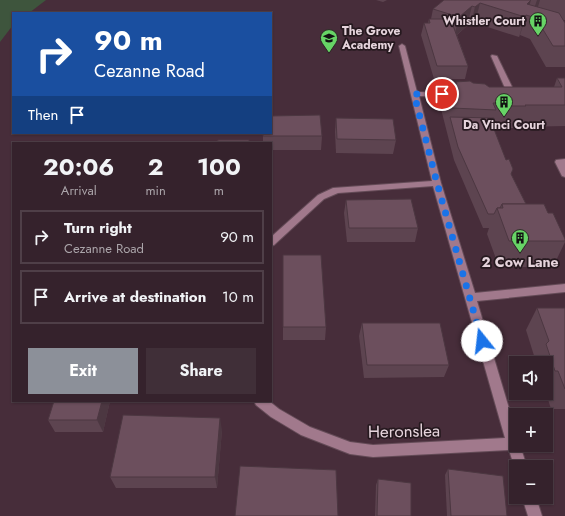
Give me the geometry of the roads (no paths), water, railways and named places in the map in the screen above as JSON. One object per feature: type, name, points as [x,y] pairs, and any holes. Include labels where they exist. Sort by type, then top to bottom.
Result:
[{"type":"street","points":[[402,46],[437,183],[509,434]]},
{"type":"street","points":[[494,56],[512,95]]},
{"type":"street","points":[[414,94],[467,95]]},
{"type":"street","points":[[565,162],[559,162],[565,174]]},
{"type":"street","points":[[272,242],[321,197],[336,190],[437,183]]},
{"type":"street","points":[[470,298],[565,288]]},
{"type":"street","name":"Heronslea","points":[[261,402],[274,413],[306,431],[350,448],[373,451],[509,444]]},
{"type":"street","points":[[531,504],[535,516]]},
{"type":"place","name":"Whistler Court","points":[[538,36]]},
{"type":"place","name":"The Grove Academy","points":[[329,53]]},
{"type":"place","name":"Da Vinci Court","points":[[504,117]]},
{"type":"place","name":"2 Cow Lane","points":[[520,253]]}]
